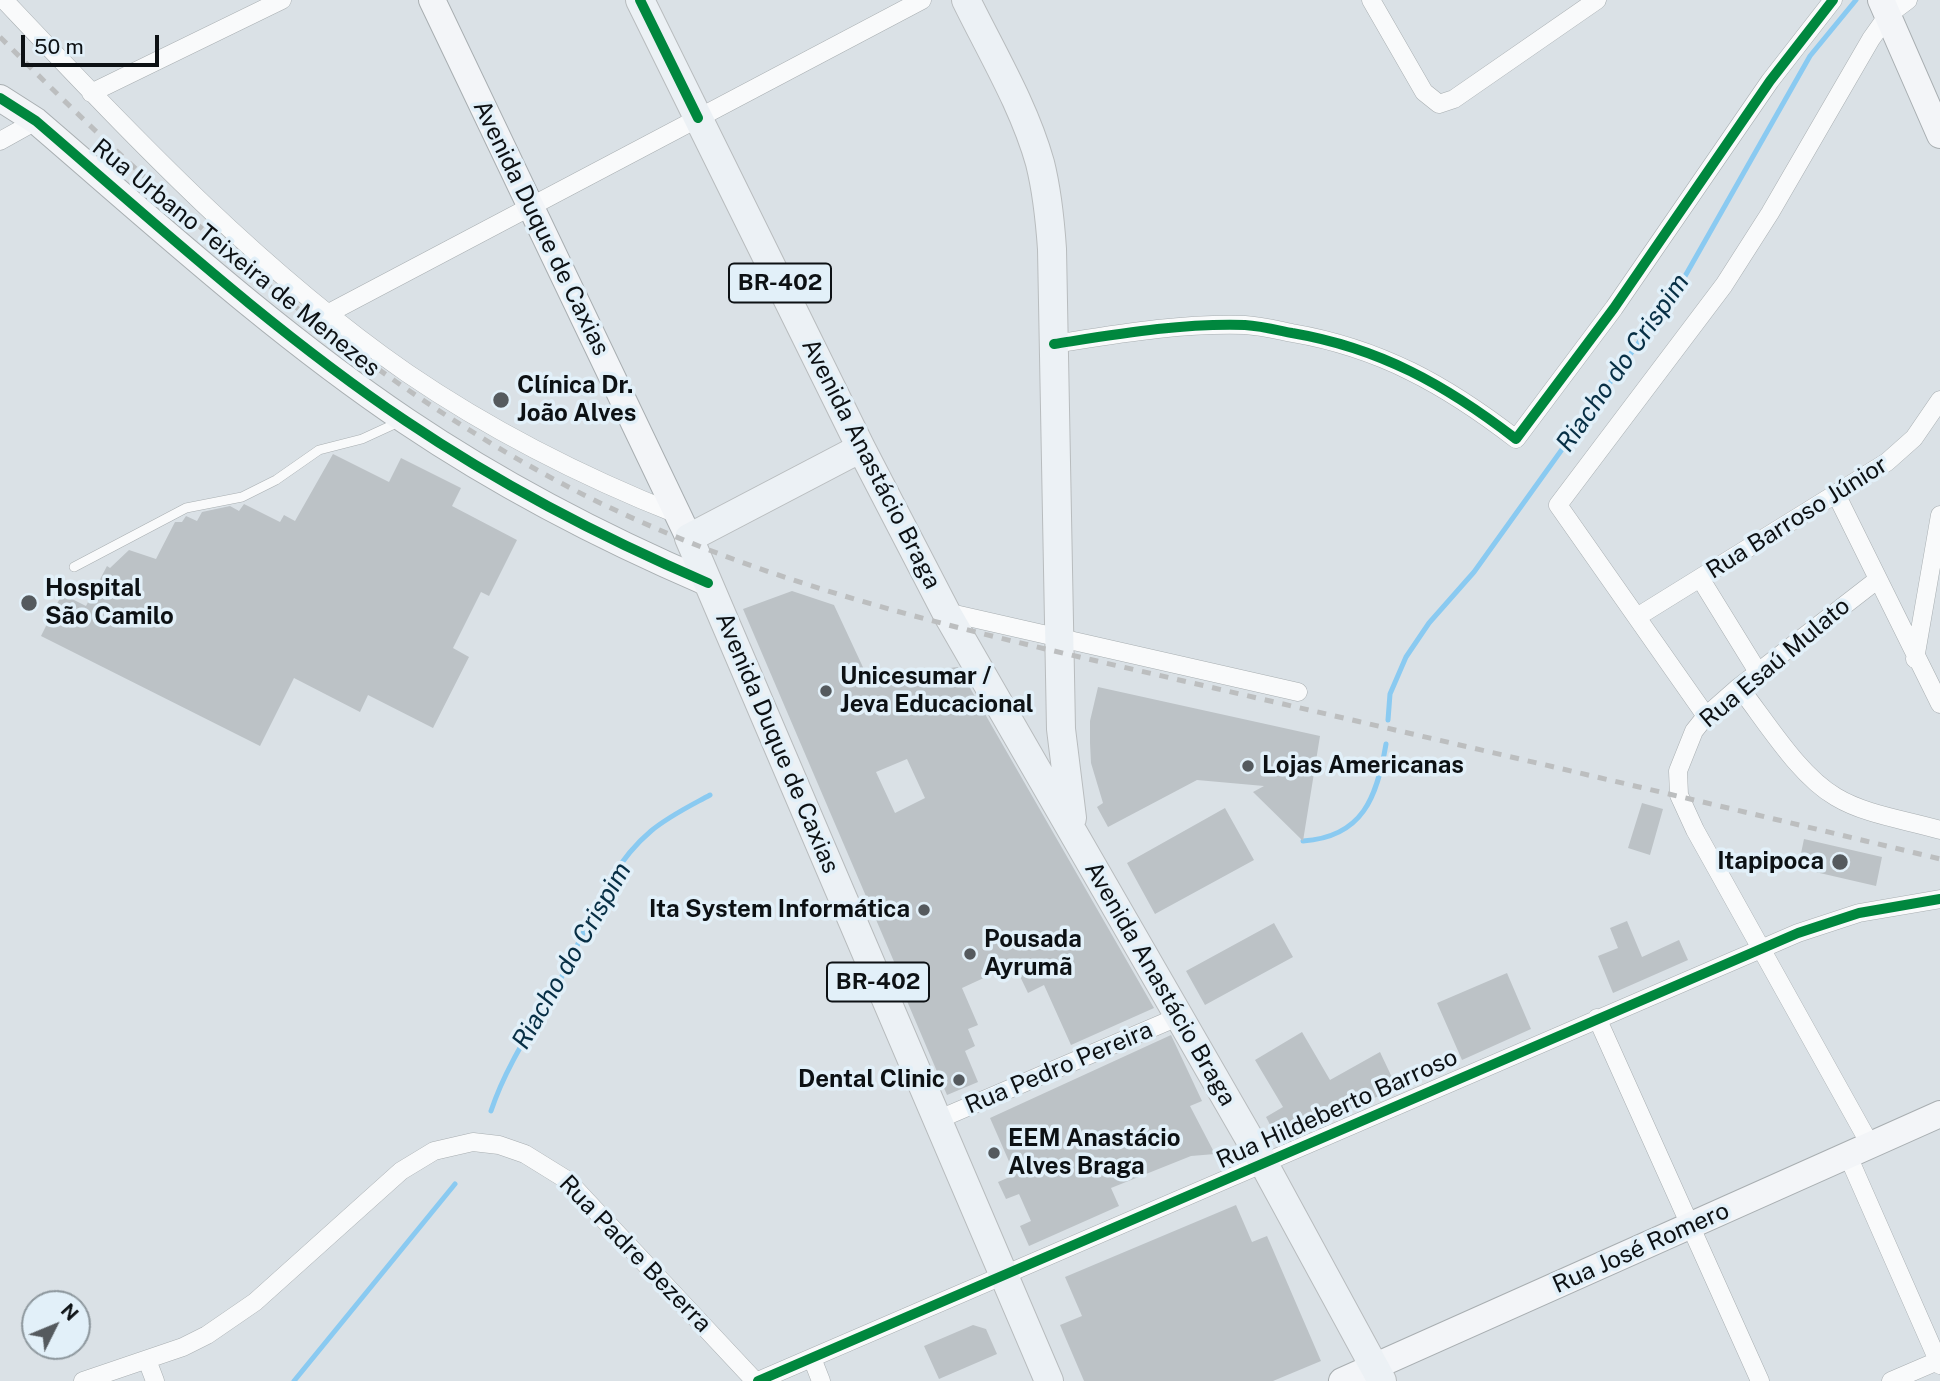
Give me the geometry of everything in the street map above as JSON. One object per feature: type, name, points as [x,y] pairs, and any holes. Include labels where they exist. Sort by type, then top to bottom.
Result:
[{"type":"main road","name":"Avenida Anastácio Braga","points":[[640,0],[861,448],[946,611],[1264,1164],[1379,1374]]},
{"type":"main road","name":"Avenida Anastácio Braga","points":[[966,0],[1018,103],[1040,163],[1052,249],[1059,645],[1064,769],[1079,844]]},
{"type":"main road","points":[[684,526],[861,448]]},
{"type":"main road","name":"Avenida Duque de Caxias","points":[[684,526],[1049,1381]]},
{"type":"street","name":"Rua Urbano Teixeira de Menezes","points":[[4,0],[197,198],[329,313],[408,373],[503,433],[684,526]]},
{"type":"street","points":[[92,93],[282,0]]},
{"type":"street","name":"Avenida Duque de Caxias","points":[[432,0],[684,526]]},
{"type":"street","points":[[329,313],[922,0]]},
{"type":"street","points":[[1371,0],[1424,92],[1439,104],[1454,99],[1597,0]]},
{"type":"street","points":[[1054,344],[1188,326],[1248,325],[1312,336],[1368,352],[1418,373],[1463,399],[1516,439],[1614,308],[1770,81],[1833,0]]},
{"type":"street","points":[[1892,5],[1940,135]]},
{"type":"street","points":[[1706,716],[1558,505],[1724,285],[1892,5]]},
{"type":"street","name":"Rua Urbano Teixeira de Menezes","points":[[0,78],[36,121]]},
{"type":"street","name":"Rua Urbano Teixeira de Menezes","points":[[0,98],[36,121],[262,313],[404,420],[527,495],[621,544],[708,583]]},
{"type":"street","points":[[0,141],[36,121]]},
{"type":"street","name":"Rua Barroso Júnior","points":[[1637,617],[1836,494],[1908,445],[1940,400]]},
{"type":"street","points":[[1836,494],[1915,659],[1940,704]]},
{"type":"street","points":[[1915,659],[1940,515]]},
{"type":"street","points":[[1700,578],[1758,672]]},
{"type":"street","name":"Rua Esaú Mulato","points":[[1760,948],[1679,795],[1678,772],[1685,749],[1706,716],[1739,687],[1877,580]]},
{"type":"street","points":[[946,611],[1059,645],[1298,692]]},
{"type":"street","points":[[1739,687],[1798,761],[1826,791],[1857,806],[1940,830]]},
{"type":"street","name":"Rua Hildeberto Barroso","points":[[757,1381],[1760,948],[1859,913],[1940,899]]},
{"type":"street","points":[[1760,948],[1860,1151],[1939,1362],[1891,1381]]},
{"type":"street","name":"Rua Pedro Pereira","points":[[937,1121],[1180,1016]]},
{"type":"street","points":[[1597,1018],[1760,1381]]},
{"type":"street","name":"Rua José Romero","points":[[1342,1381],[1379,1374],[1690,1226],[1940,1114]]},
{"type":"street","name":"Rua Padre Bezerra","points":[[83,1381],[183,1347],[230,1320],[276,1283],[383,1186],[420,1158],[461,1143],[488,1143],[525,1154],[555,1171],[589,1200],[757,1381]]},
{"type":"street","points":[[811,1359],[821,1381]]},
{"type":"street","points":[[147,1360],[155,1381]]},
{"type":"lane","points":[[74,567],[186,508],[242,497],[276,480],[319,450],[362,439],[404,420]]},
{"type":"building","points":[[333,454],[389,482],[401,458],[461,488],[452,506],[517,540],[489,596],[481,592],[453,648],[469,657],[433,728],[368,695],[360,712],[294,678],[260,746],[41,636],[62,594],[86,606],[107,566],[110,568],[129,550],[156,559],[175,522],[182,522],[186,516],[197,521],[202,512],[230,506],[239,511],[244,504],[280,522],[284,515],[295,521]]},
{"type":"building","points":[[792,591],[834,605],[868,678],[958,667],[1154,1008],[1071,1045],[1044,985],[1028,993],[1014,964],[962,988],[978,1025],[968,1029],[975,1046],[965,1051],[978,1082],[947,1095],[904,994],[907,992],[743,609]],"holes":[[[907,759],[925,798],[895,813],[876,772]]]},
{"type":"building","name":"Lojas Americanas","points":[[1098,687],[1320,736],[1303,841],[1253,792],[1264,786],[1197,780],[1108,827],[1097,807],[1103,803],[1091,763],[1090,721]]},
{"type":"building","points":[[1642,803],[1663,809],[1650,855],[1628,848]]},
{"type":"building","points":[[1225,808],[1254,860],[1155,914],[1127,863]]},
{"type":"building","name":"Itapipoca","points":[[1804,839],[1882,857],[1876,886],[1798,868]]},
{"type":"building","points":[[1627,921],[1642,957],[1679,940],[1688,960],[1613,993],[1598,956],[1618,948],[1610,928]]},
{"type":"building","points":[[1274,923],[1293,957],[1205,1005],[1186,971]]},
{"type":"building","points":[[1507,973],[1531,1029],[1462,1060],[1437,1003]]},
{"type":"building","points":[[1302,1032],[1330,1080],[1380,1052],[1397,1088],[1278,1140],[1266,1117],[1283,1107],[1255,1060]]},
{"type":"building","points":[[1171,1035],[1202,1101],[1190,1106],[1215,1154],[1191,1156],[1111,1188],[1119,1206],[1029,1246],[1020,1226],[1031,1221],[1019,1194],[1006,1199],[998,1182],[1012,1176],[1008,1167],[1011,1166],[990,1118]]},
{"type":"building","points":[[1236,1205],[1252,1242],[1267,1236],[1321,1361],[1273,1381],[1084,1381],[1060,1325],[1082,1316],[1065,1277]]},
{"type":"building","points":[[973,1325],[986,1329],[997,1354],[939,1379],[924,1346]]},
{"type":"waterway","name":"Riacho do Crispim","points":[[1388,720],[1390,694],[1406,657],[1429,623],[1474,572],[1680,285],[1810,56],[1856,0]]},
{"type":"waterway","name":"Riacho do Crispim","points":[[1303,841],[1340,832],[1364,811],[1378,781],[1386,744]]},
{"type":"waterway","name":"Riacho do Crispim","points":[[491,1111],[512,1063],[566,969],[607,885],[620,866],[634,847],[651,831],[710,795]]},
{"type":"waterway","name":"Riacho do Crispim","points":[[294,1381],[455,1184]]},
{"type":"railway","points":[[0,37],[124,158],[188,216],[321,327],[390,378],[462,426],[537,470],[617,511],[698,546],[867,603],[1040,648],[1940,859]]},
{"type":"cycle path","points":[[640,0],[698,118]]},
{"type":"cycle path","points":[[1054,344],[1197,326],[1245,325],[1275,329],[1354,348],[1411,371],[1464,402],[1516,439],[1614,308],[1770,81],[1833,0]]},
{"type":"cycle path","points":[[0,98],[36,121],[171,238],[309,351],[406,421],[478,467],[553,509],[708,583]]},
{"type":"cycle path","points":[[758,1381],[1798,933],[1859,913],[1940,899]]},
{"type":"place","name":"Clínica Dr. João Alves","points":[[501,400]]},
{"type":"place","name":"Hospital São Camilo","points":[[29,603]]},
{"type":"place","name":"Unicesumar / Jeva Educacional","points":[[826,691]]},
{"type":"place","name":"Lojas Americanas","points":[[1248,766]]},
{"type":"place","name":"Itapipoca","points":[[1840,862]]},
{"type":"place","name":"Ita System Informática","points":[[924,910]]},
{"type":"place","name":"Pousada Ayrumã","points":[[970,954]]},
{"type":"place","name":"Dental Clinic","points":[[959,1080]]},
{"type":"place","name":"EEM Anastácio Alves Braga","points":[[994,1153]]}]
